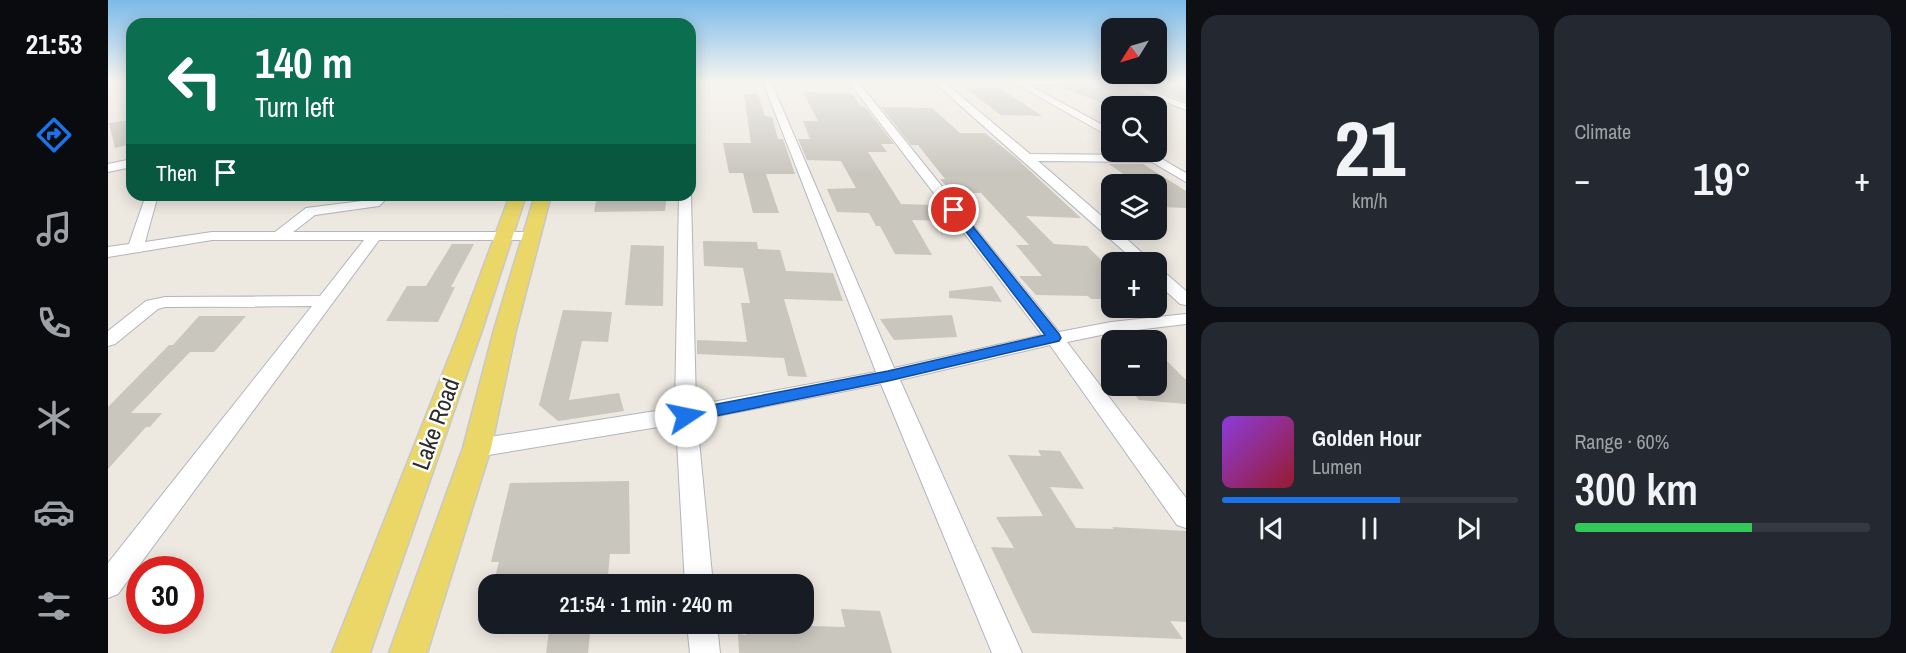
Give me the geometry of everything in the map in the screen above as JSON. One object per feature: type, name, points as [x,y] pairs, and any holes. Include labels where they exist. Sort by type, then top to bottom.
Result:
[{"type":"main road","name":"Lake Road","points":[[351,653],[471,330],[516,201]]},
{"type":"main road","name":"Lake Road","points":[[408,653],[477,448],[541,201]]},
{"type":"street","points":[[779,112],[888,376],[1007,653]]},
{"type":"street","points":[[877,112],[1054,338],[1186,517]]},
{"type":"street","points":[[974,112],[1134,252]]},
{"type":"street","points":[[1071,112],[1101,129]]},
{"type":"street","points":[[1027,157],[1101,158]]},
{"type":"street","points":[[1160,162],[1186,178]]},
{"type":"street","points":[[108,168],[126,164]]},
{"type":"street","points":[[136,246],[150,201]]},
{"type":"street","points":[[280,235],[311,212],[376,201]]},
{"type":"street","points":[[685,201],[686,416],[698,574]]},
{"type":"street","points":[[108,252],[212,236],[531,236]]},
{"type":"street","points":[[108,585],[375,236]]},
{"type":"street","points":[[1167,283],[1186,300]]},
{"type":"street","points":[[108,340],[152,305],[165,302],[325,301]]},
{"type":"street","points":[[477,448],[686,416],[888,376],[1054,338],[1186,319]]},
{"type":"street","points":[[703,634],[705,653]]},
{"type":"building","points":[[747,112],[764,112],[765,116],[772,117],[778,139],[783,139],[795,174],[766,174],[779,213],[753,213],[743,173],[729,173],[723,143],[751,143]]},
{"type":"building","points":[[814,112],[869,112],[894,144],[881,144],[887,152],[868,152],[901,204],[935,205],[947,221],[912,220],[932,255],[895,254],[880,226],[876,226],[869,213],[837,212],[827,189],[856,188],[841,161],[807,160],[798,139],[810,139],[803,121],[818,121]]},
{"type":"building","points":[[885,112],[937,112],[960,133],[985,133],[1016,158],[1081,218],[1026,216],[1054,244],[1087,246],[1101,260],[1101,299],[1091,299],[1088,296],[1036,295],[1019,276],[1042,276],[1016,245],[1029,245],[981,193],[952,193],[940,179],[945,179],[918,145],[911,145]]},
{"type":"building","points":[[998,112],[1037,112],[1042,116],[1001,115]]},
{"type":"building","points":[[126,121],[126,145],[115,148],[109,123]]},
{"type":"building","points":[[1109,164],[1143,164],[1159,174],[1124,174]]},
{"type":"building","points":[[1167,179],[1186,191],[1186,208],[1167,207]]},
{"type":"building","points":[[596,201],[666,201],[665,211],[594,212]]},
{"type":"building","points":[[703,241],[757,242],[758,249],[780,250],[786,271],[833,273],[843,301],[784,299],[807,377],[788,376],[784,358],[697,354],[697,340],[747,342],[741,303],[750,303],[743,268],[704,266]]},
{"type":"building","points":[[452,244],[474,244],[451,287],[455,287],[438,322],[386,321],[407,286],[426,286]]},
{"type":"building","points":[[631,245],[664,246],[663,306],[625,305]]},
{"type":"building","points":[[992,286],[1002,302],[949,298],[949,291]]},
{"type":"building","points":[[563,310],[612,312],[608,342],[582,341],[569,400],[619,393],[624,411],[558,421],[539,405]]},
{"type":"building","points":[[952,315],[957,337],[894,340],[880,319]]},
{"type":"building","points":[[199,316],[246,316],[214,352],[190,352],[131,413],[162,413],[108,469],[108,407],[169,345],[173,345]]},
{"type":"building","points":[[1167,361],[1186,380],[1186,404],[1139,400],[1136,396],[1167,396]]},
{"type":"building","points":[[1038,450],[1060,451],[1084,489],[1050,487],[1076,528],[1114,529],[1112,527],[1186,531],[1186,622],[1170,621],[1183,639],[1032,633],[991,547],[1014,548],[996,517],[1043,516],[1008,455],[1041,456]]},
{"type":"building","points":[[629,481],[630,554],[610,554],[608,574],[496,574],[499,562],[491,562],[510,483]]},
{"type":"building","points":[[841,609],[880,611],[892,653],[739,653],[738,634],[814,634],[814,626],[845,627]]},
{"type":"building","points":[[549,634],[590,634],[588,653],[546,653]]},
{"type":"route","points":[[686,416],[888,376],[1054,338],[954,210]]}]
